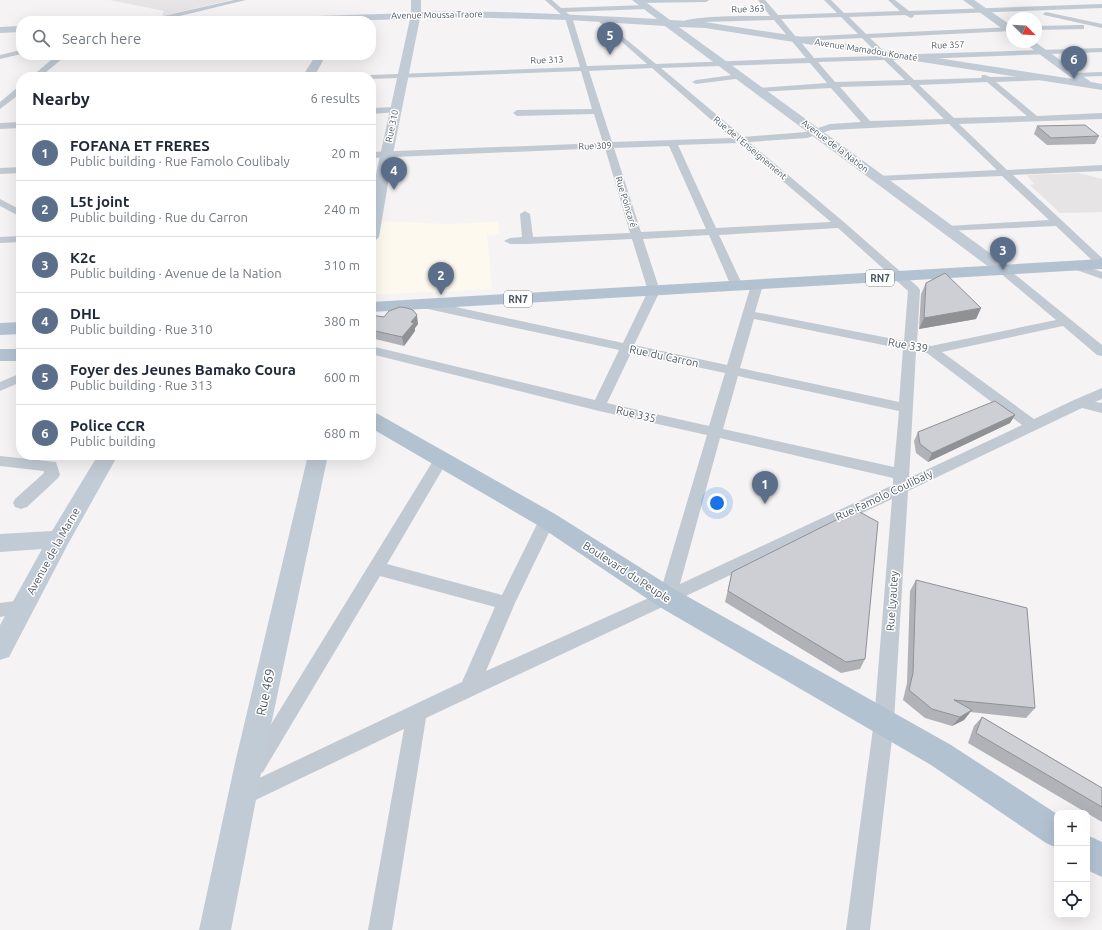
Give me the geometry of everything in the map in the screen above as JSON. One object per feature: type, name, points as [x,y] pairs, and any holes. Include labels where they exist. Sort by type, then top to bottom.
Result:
[{"type":"main road","name":"RN7","points":[[376,307],[1102,264]]},
{"type":"main road","points":[[0,329],[16,328]]},
{"type":"main road","points":[[0,355],[16,355]]},
{"type":"main road","name":"Boulevard du Peuple","points":[[376,422],[547,520],[667,598],[941,755],[1054,830]]},
{"type":"main road","points":[[1090,854],[1102,861]]},
{"type":"street","points":[[172,16],[243,0]]},
{"type":"street","name":"Rue 310","points":[[376,209],[395,110],[416,15],[416,0]]},
{"type":"street","points":[[548,0],[568,17]]},
{"type":"street","points":[[559,10],[641,3],[706,0]]},
{"type":"street","points":[[762,0],[833,85],[868,124]]},
{"type":"street","points":[[827,0],[1005,173],[1102,264]]},
{"type":"street","points":[[891,0],[1036,119]]},
{"type":"street","points":[[968,0],[1006,27]]},
{"type":"street","points":[[1042,0],[1096,34]]},
{"type":"street","points":[[997,2],[1101,26]]},
{"type":"street","points":[[641,3],[663,20]]},
{"type":"street","points":[[344,16],[350,5]]},
{"type":"street","points":[[1027,9],[1102,6]]},
{"type":"street","name":"Rue 363","points":[[687,23],[777,17],[1027,9]]},
{"type":"street","name":"Avenue Moussa Traore","points":[[376,17],[459,14],[663,20]]},
{"type":"street","name":"Rue Poincaré","points":[[568,17],[654,291]]},
{"type":"street","name":"Rue de l'Enseignement","points":[[598,19],[901,276]]},
{"type":"street","name":"Avenue Mamadou Konaté","points":[[663,20],[794,39],[883,55],[910,57],[1102,87]]},
{"type":"street","name":"Avenue de la Nation","points":[[663,20],[1003,270]]},
{"type":"street","points":[[1042,28],[1101,26]]},
{"type":"street","points":[[0,30],[16,29]]},
{"type":"street","points":[[794,39],[931,32],[1006,30]]},
{"type":"street","points":[[1036,48],[1102,94]]},
{"type":"street","name":"Rue 357","points":[[910,57],[1102,50]]},
{"type":"street","points":[[0,57],[16,53]]},
{"type":"street","points":[[723,64],[883,55]]},
{"type":"street","points":[[41,72],[56,60]]},
{"type":"street","points":[[311,72],[318,60]]},
{"type":"street","name":"Rue 313","points":[[376,78],[584,68],[723,64]]},
{"type":"street","points":[[1075,75],[1102,74]]},
{"type":"street","points":[[696,82],[740,76]]},
{"type":"street","points":[[758,90],[833,85],[1045,78]]},
{"type":"street","points":[[6,92],[16,91]]},
{"type":"street","points":[[0,106],[16,94]]},
{"type":"street","points":[[376,111],[395,110]]},
{"type":"street","points":[[517,113],[597,111]]},
{"type":"street","name":"Rue 309","points":[[376,155],[740,140],[807,135],[830,127],[868,124],[1102,116]]},
{"type":"street","points":[[0,126],[16,125]]},
{"type":"street","points":[[672,143],[736,286]]},
{"type":"street","points":[[0,171],[16,170]]},
{"type":"street","points":[[879,179],[1005,173],[1099,171]]},
{"type":"street","points":[[0,202],[16,211]]},
{"type":"street","points":[[525,214],[528,241]]},
{"type":"street","points":[[948,229],[1058,223]]},
{"type":"street","points":[[510,241],[636,236],[841,224]]},
{"type":"street","points":[[0,240],[16,239]]},
{"type":"street","points":[[1075,266],[1102,276]]},
{"type":"street","points":[[1003,270],[1102,352]]},
{"type":"street","name":"Rue Lyautey","points":[[858,930],[884,721],[914,290],[901,276]]},
{"type":"street","points":[[667,598],[757,285]]},
{"type":"street","points":[[599,406],[654,291]]},
{"type":"street","name":"Rue du Carron","points":[[423,304],[906,408]]},
{"type":"street","name":"Rue 339","points":[[749,314],[931,350],[1066,322]]},
{"type":"street","points":[[931,350],[1033,426]]},
{"type":"street","name":"Rue 335","points":[[376,351],[599,406],[715,432],[900,481]]},
{"type":"street","points":[[0,387],[16,379]]},
{"type":"street","name":"Rue Famolo Coulibaly","points":[[244,790],[667,598],[900,481],[1033,426],[1102,393]]},
{"type":"street","points":[[1080,403],[1102,408]]},
{"type":"street","name":"Avenue de la Marne","points":[[53,540],[93,460]]},
{"type":"street","name":"Avenue de la Marne","points":[[0,649],[7,612],[105,460]]},
{"type":"street","name":"Rue 469","points":[[215,930],[244,790],[317,460]]},
{"type":"street","points":[[244,790],[375,568],[441,460]]},
{"type":"street","points":[[0,461],[51,466],[52,475],[21,503]]},
{"type":"street","points":[[469,688],[506,603],[547,520]]},
{"type":"street","points":[[0,544],[53,540]]},
{"type":"street","points":[[375,568],[506,603]]},
{"type":"street","points":[[380,930],[417,712]]},
{"type":"shaded area","points":[[110,0],[231,0],[162,16],[164,11]]},
{"type":"shaded area","points":[[1079,173],[1102,179],[1102,212],[1060,213],[1030,185],[1034,184],[1027,175]]},
{"type":"shaded area","points":[[376,221],[447,224],[498,222],[499,234],[487,235],[492,289],[376,295]]},
{"type":"building","points":[[1085,125],[1099,136],[1051,138],[1037,126]]},
{"type":"building","points":[[945,273],[981,308],[924,318],[926,283]]},
{"type":"building","points":[[400,307],[407,308],[413,310],[417,315],[411,322],[414,323],[402,337],[376,331],[376,316],[384,317],[389,311]]},
{"type":"building","points":[[995,401],[1015,415],[932,453],[920,444],[918,432]]},
{"type":"building","points":[[856,510],[878,522],[865,659],[846,662],[728,591],[732,572]]},
{"type":"building","points":[[916,580],[1027,608],[1035,708],[954,700],[972,710],[960,717],[932,709],[909,690],[913,673]]},
{"type":"building","points":[[982,717],[1102,788],[1102,807],[976,733]]},
{"type":"place","name":"Foyer des Jeunes Bamako Coura","points":[[610,55]]},
{"type":"place","name":"Police CCR","points":[[1074,79]]},
{"type":"place","name":"DHL","points":[[394,190]]},
{"type":"place","name":"K2c","points":[[1003,270]]},
{"type":"place","name":"L5t joint","points":[[441,295]]},
{"type":"place","name":"FOFANA ET FRERES","points":[[765,504]]}]
